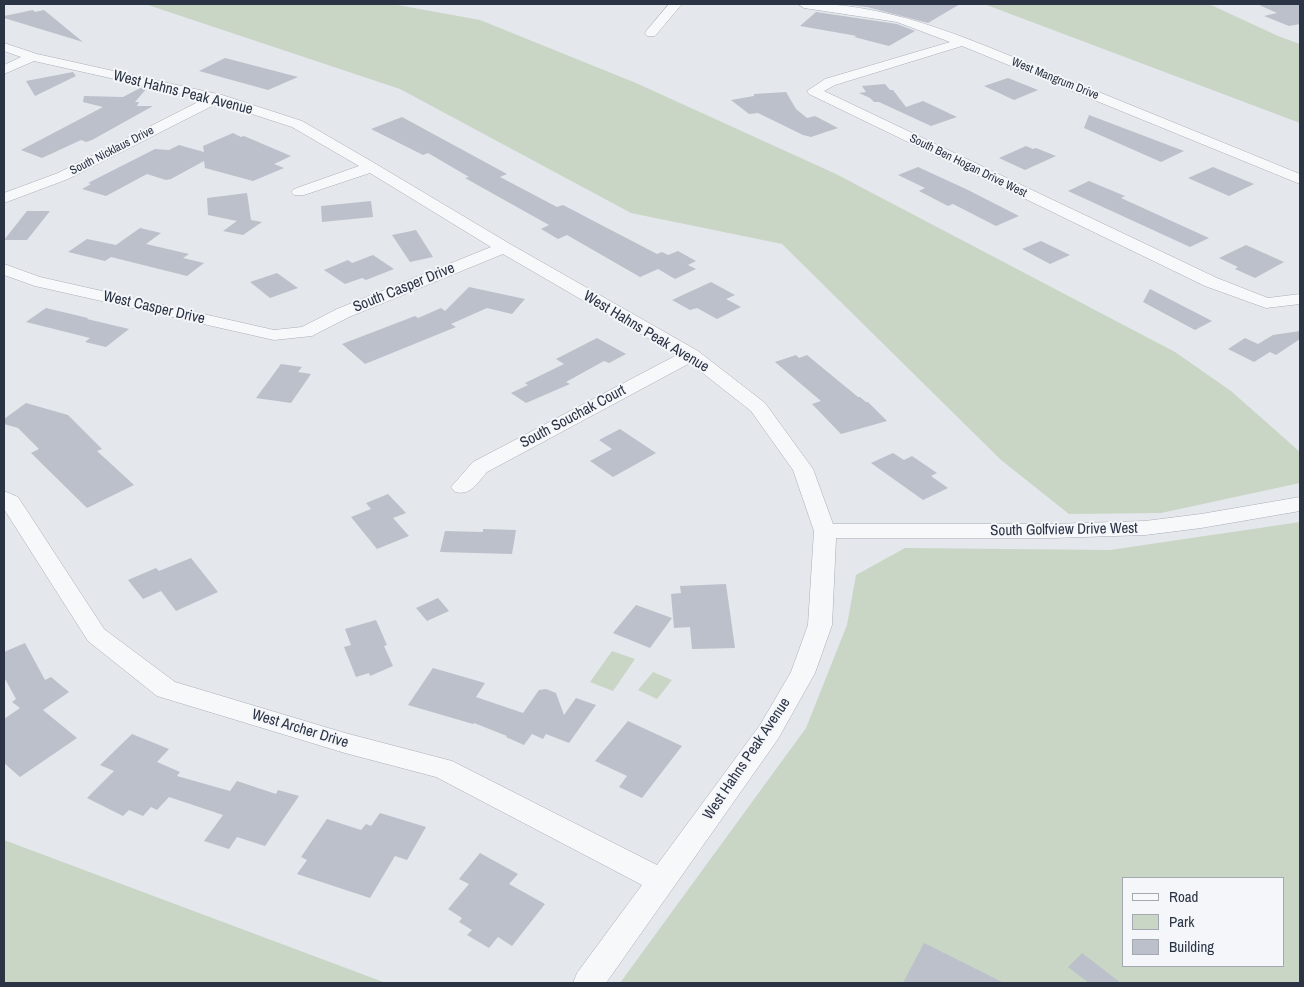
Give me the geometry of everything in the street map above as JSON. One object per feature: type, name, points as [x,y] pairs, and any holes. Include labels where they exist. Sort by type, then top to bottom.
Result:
[{"type":"street","points":[[651,33],[667,12],[676,4]]},
{"type":"street","name":"West Mangrum Drive","points":[[804,4],[900,19],[963,42],[1300,179]]},
{"type":"street","name":"South Ben Hogan Drive West","points":[[963,42],[830,82],[814,91],[1211,282],[1266,303],[1300,299]]},
{"type":"street","name":"West Hahns Peak Avenue","points":[[4,47],[33,57],[217,98],[296,124],[504,248],[691,355],[758,407],[803,469],[825,531],[820,625],[803,673],[769,732],[588,983]]},
{"type":"street","points":[[4,70],[33,57]]},
{"type":"street","name":"South Nicklaus Drive","points":[[4,198],[63,176],[217,98]]},
{"type":"street","points":[[298,192],[371,167]]},
{"type":"street","name":"South Casper Drive","points":[[306,332],[343,313],[504,248]]},
{"type":"street","name":"West Casper Drive","points":[[4,269],[35,281],[274,335],[306,332]]},
{"type":"street","name":"South Souchak Court","points":[[462,487],[480,466],[691,355]]},
{"type":"street","name":"West Archer Drive","points":[[4,498],[10,502],[96,635],[166,689],[345,744],[444,768],[662,881]]},
{"type":"street","name":"South Golfview Drive West","points":[[825,531],[1052,531],[1145,528],[1201,521],[1300,504]]},
{"type":"green space","points":[[145,4],[392,4],[480,20],[636,83],[836,174],[1175,352],[1231,391],[1300,452],[1300,483],[1161,513],[1069,514],[1001,460],[782,244],[631,213],[400,89]]},
{"type":"green space","points":[[984,4],[1209,4],[1278,36],[1300,44],[1300,123]]},
{"type":"green space","points":[[1300,522],[1300,983],[620,983],[806,728],[847,625],[856,575],[905,548],[1110,550]]},
{"type":"green space","points":[[612,651],[635,659],[613,691],[590,682]]},
{"type":"green space","points":[[653,672],[672,680],[657,699],[638,690]]},
{"type":"green space","points":[[4,840],[386,983],[4,983]]},
{"type":"building","points":[[840,4],[960,4],[928,23],[867,7]]},
{"type":"building","points":[[1257,4],[1300,4],[1300,24],[1289,26],[1264,16],[1277,13]]},
{"type":"building","points":[[33,10],[35,12],[44,10],[83,42],[4,18],[4,16]]},
{"type":"building","points":[[816,12],[897,24],[915,31],[889,46],[854,37],[857,36],[800,26]]},
{"type":"building","points":[[225,58],[298,77],[268,90],[199,71]]},
{"type":"building","points":[[73,72],[76,76],[35,96],[26,81]]},
{"type":"building","points":[[1008,78],[1038,90],[1014,100],[984,86]]},
{"type":"building","points":[[885,84],[890,90],[893,90],[906,107],[923,101],[957,117],[931,126],[879,102],[874,102],[859,93],[866,92],[862,86]]},
{"type":"building","points":[[142,87],[147,88],[135,102],[139,102],[137,106],[153,106],[92,140],[86,142],[81,140],[42,158],[21,150],[103,107],[83,102],[84,96],[123,97]]},
{"type":"building","points":[[786,92],[796,109],[807,118],[815,116],[838,128],[811,137],[803,135],[758,113],[749,114],[731,100],[754,96],[754,94]]},
{"type":"building","points":[[1089,115],[1184,151],[1161,162],[1084,128]]},
{"type":"building","points":[[402,117],[507,174],[500,177],[557,207],[563,205],[657,254],[662,252],[668,255],[678,251],[696,261],[688,265],[696,269],[675,279],[658,269],[640,277],[567,235],[558,239],[541,229],[549,225],[465,178],[469,177],[428,153],[423,155],[371,129]]},
{"type":"building","points":[[233,133],[291,156],[274,164],[284,168],[253,181],[205,168],[204,161],[171,179],[166,180],[147,174],[106,196],[82,189],[91,184],[88,183],[155,149],[169,150],[179,145],[204,152],[203,146]]},
{"type":"building","points":[[1026,146],[1056,156],[1025,170],[999,158]]},
{"type":"building","points":[[918,167],[1019,216],[996,226],[953,204],[948,206],[919,191],[925,188],[898,175]]},
{"type":"building","points":[[1213,167],[1254,184],[1229,196],[1188,178]]},
{"type":"building","points":[[1089,181],[1125,196],[1121,198],[1209,238],[1190,247],[1068,191]]},
{"type":"building","points":[[247,193],[251,220],[262,222],[243,235],[223,231],[237,221],[208,215],[207,198]]},
{"type":"building","points":[[371,201],[373,217],[322,222],[321,206]]},
{"type":"building","points":[[27,211],[50,211],[27,240],[4,240]]},
{"type":"building","points":[[140,228],[161,233],[146,244],[189,254],[183,258],[204,263],[187,276],[111,257],[105,261],[68,252],[87,239],[116,245]]},
{"type":"building","points":[[416,230],[433,257],[410,262],[392,235]]},
{"type":"building","points":[[1041,241],[1070,255],[1050,264],[1022,249]]},
{"type":"building","points":[[1246,245],[1284,262],[1255,278],[1235,269],[1238,267],[1219,258]]},
{"type":"building","points":[[373,255],[394,269],[366,280],[362,278],[345,284],[324,270],[348,260],[352,263]]},
{"type":"building","points":[[277,273],[298,288],[270,298],[250,282]]},
{"type":"building","points":[[711,282],[735,295],[726,299],[741,307],[717,319],[697,308],[690,310],[672,300]]},
{"type":"building","points":[[469,287],[525,299],[512,314],[487,308],[451,324],[456,327],[365,364],[342,344],[415,316],[418,318],[441,308],[445,311]]},
{"type":"building","points":[[1150,289],[1212,321],[1195,330],[1143,302]]},
{"type":"building","points":[[46,308],[129,329],[106,347],[85,342],[90,338],[26,322]]},
{"type":"building","points":[[1300,331],[1300,339],[1276,355],[1270,352],[1254,362],[1228,349],[1245,338],[1258,344],[1273,335]]},
{"type":"building","points":[[597,338],[626,354],[609,363],[604,361],[566,382],[570,384],[526,403],[511,393],[528,385],[525,383],[564,364],[556,359]]},
{"type":"building","points":[[796,355],[799,358],[807,355],[858,397],[868,402],[887,421],[841,434],[812,404],[821,401],[775,362]]},
{"type":"building","points":[[281,364],[302,367],[298,372],[311,374],[291,403],[256,398]]},
{"type":"building","points":[[26,403],[68,415],[102,449],[97,451],[134,485],[87,508],[31,453],[39,449],[18,428],[4,424],[4,419]]},
{"type":"building","points":[[620,429],[656,453],[613,477],[590,461],[612,449],[599,440]]},
{"type":"building","points":[[893,453],[904,460],[912,456],[937,473],[931,476],[948,488],[923,500],[871,463]]},
{"type":"building","points":[[388,494],[406,513],[393,518],[409,536],[377,549],[351,517],[371,509],[366,503]]},
{"type":"building","points":[[483,529],[516,530],[512,554],[440,552],[445,531],[483,532]]},
{"type":"building","points":[[191,558],[218,592],[176,611],[161,591],[143,599],[128,580],[156,568],[159,571]]},
{"type":"building","points":[[726,584],[735,648],[692,649],[690,627],[674,628],[671,594],[681,593],[680,586]]},
{"type":"building","points":[[438,598],[449,611],[427,621],[416,608]]},
{"type":"building","points":[[636,605],[672,618],[650,648],[613,633]]},
{"type":"building","points":[[376,620],[387,645],[384,646],[393,666],[370,676],[369,673],[356,677],[344,647],[351,645],[345,629]]},
{"type":"building","points":[[25,643],[45,680],[51,677],[69,692],[43,710],[77,738],[20,777],[4,763],[4,719],[20,708],[12,702],[16,699],[4,677],[4,652]]},
{"type":"building","points":[[433,668],[485,683],[476,697],[523,713],[539,690],[546,689],[556,693],[564,715],[576,698],[596,705],[569,743],[546,734],[543,739],[532,734],[524,745],[474,723],[408,705]]},
{"type":"building","points":[[628,721],[682,746],[642,798],[619,787],[627,776],[595,761]]},
{"type":"building","points":[[132,734],[169,749],[157,762],[180,772],[177,776],[230,791],[237,781],[276,794],[278,790],[299,796],[265,846],[237,837],[229,849],[204,841],[223,815],[169,797],[157,810],[151,807],[143,816],[129,810],[123,816],[87,798],[114,771],[100,765]]},
{"type":"building","points":[[380,813],[426,827],[407,860],[395,856],[370,898],[297,874],[307,860],[301,857],[327,819],[361,830],[366,824],[371,826]]},
{"type":"building","points":[[480,853],[518,874],[509,884],[545,904],[512,946],[498,937],[489,948],[467,935],[472,930],[459,922],[462,918],[448,909],[469,884],[459,879]]},
{"type":"building","points":[[924,943],[1004,983],[903,983]]},
{"type":"building","points":[[1082,953],[1121,983],[1089,983],[1068,967]]}]
